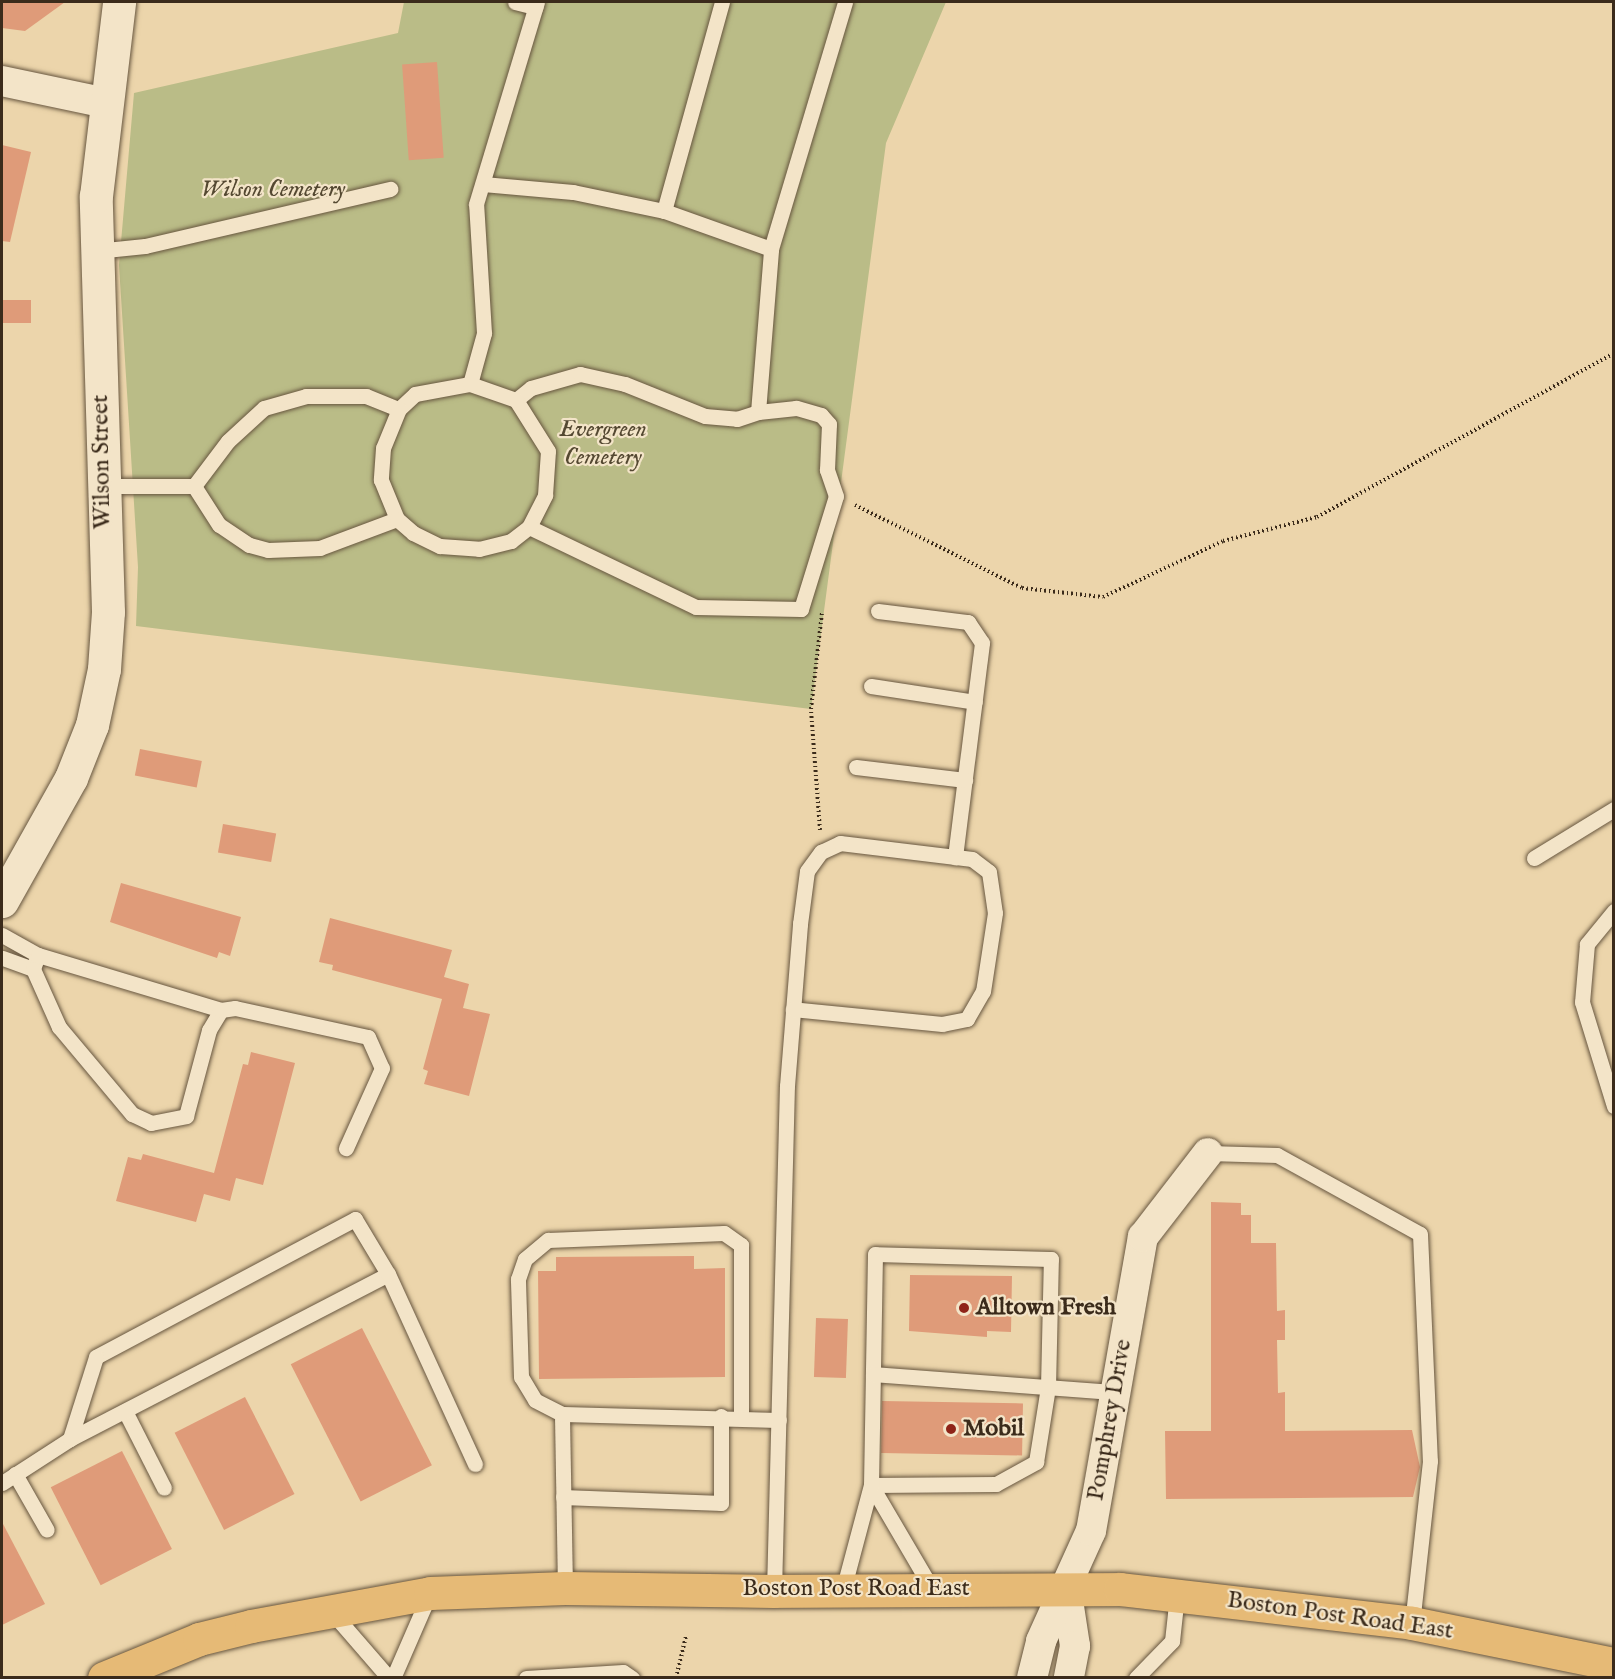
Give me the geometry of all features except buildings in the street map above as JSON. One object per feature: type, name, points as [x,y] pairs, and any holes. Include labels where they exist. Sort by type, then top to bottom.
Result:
[{"type":"main road","name":"Boston Post Road East","points":[[104,1677],[199,1640],[328,1608],[430,1593],[565,1588],[774,1591],[1066,1587],[1177,1595],[1412,1623],[1614,1664]]},
{"type":"street","name":"Wilson Street","points":[[2,901],[71,778],[92,725],[108,612],[102,486],[96,251],[106,103],[119,2]]},
{"type":"street","points":[[2,81],[106,103]]},
{"type":"street","name":"Pomphrey Drive","points":[[1032,1677],[1041,1641],[1091,1530],[1145,1232],[1208,1153]]},
{"type":"street","points":[[1066,1587],[1075,1646],[1069,1677]]},
{"type":"lane","points":[[470,384],[484,333],[474,224],[483,184],[536,4],[514,2]]},
{"type":"lane","points":[[664,211],[722,2]]},
{"type":"lane","points":[[758,412],[771,249],[845,2]]},
{"type":"lane","points":[[483,184],[573,192],[664,211],[771,249]]},
{"type":"lane","points":[[96,251],[145,246],[390,189]]},
{"type":"lane","points":[[516,400],[531,388],[580,374],[625,384],[705,416],[737,418],[758,412],[796,408],[821,414],[829,424],[828,470],[836,496],[801,609],[696,607],[529,527]]},
{"type":"lane","points":[[470,384],[516,400],[548,451],[545,495],[529,527],[495,547],[461,549],[424,540],[397,519],[383,493],[381,465],[399,409],[415,394],[470,384]]},
{"type":"lane","points":[[194,486],[245,424],[282,401],[339,394],[384,400],[399,409]]},
{"type":"lane","points":[[102,486],[194,486]]},
{"type":"lane","points":[[194,486],[219,525],[249,545],[268,550],[320,548],[397,519]]},
{"type":"lane","points":[[878,611],[968,622],[977,629],[982,643],[955,857]]},
{"type":"lane","points":[[871,686],[975,702]]},
{"type":"lane","points":[[856,767],[965,780]]},
{"type":"lane","points":[[1534,858],[1614,809]]},
{"type":"lane","points":[[774,1591],[793,1009],[802,896],[807,871],[821,852],[840,843],[955,857],[984,865],[995,890],[983,991],[967,1019],[942,1024],[793,1009]]},
{"type":"lane","points":[[1614,911],[1587,944],[1582,1002],[1614,1106]]},
{"type":"lane","points":[[2,935],[36,962],[59,1027],[132,1114],[151,1122],[186,1116],[209,1029],[221,1010]]},
{"type":"lane","points":[[2,958],[36,962],[221,1010],[235,1008],[368,1037],[382,1068],[346,1148]]},
{"type":"lane","name":"Pomphrey Drive","points":[[1208,1153],[1277,1155],[1420,1234],[1430,1461],[1412,1623]]},
{"type":"lane","points":[[70,1439],[96,1357],[355,1219],[388,1274],[475,1464]]},
{"type":"lane","points":[[741,1417],[741,1245],[724,1233],[548,1240],[525,1259],[518,1279],[521,1377],[535,1400],[562,1414],[721,1416],[778,1420]]},
{"type":"lane","points":[[843,1590],[871,1485],[875,1254],[1051,1259],[1048,1387],[1036,1462],[996,1484],[871,1485]]},
{"type":"lane","points":[[47,1530],[8,1478],[70,1439],[388,1274]]},
{"type":"lane","points":[[873,1374],[1115,1392]]},
{"type":"lane","points":[[125,1411],[164,1488]]},
{"type":"lane","points":[[562,1414],[565,1588]]},
{"type":"lane","points":[[563,1497],[721,1503],[721,1416]]},
{"type":"lane","points":[[871,1485],[932,1589]]},
{"type":"lane","points":[[328,1608],[391,1677],[430,1593]]},
{"type":"lane","points":[[1136,1677],[1172,1641],[1177,1595]]},
{"type":"lane","points":[[526,1677],[623,1672],[632,1677]]},
{"type":"path","points":[[836,496],[1022,588],[1102,597],[1223,541],[1317,517],[1614,353]]},
{"type":"path","points":[[821,852],[811,709],[824,602]]},
{"type":"path","points":[[676,1677],[686,1636]]},
{"type":"green space","name":"Evergreen Cemetery","points":[[404,2],[946,2],[886,143],[811,709],[136,626],[138,567],[119,265],[134,93],[398,33]]},
{"type":"place","name":"Alltown Fresh","points":[[964,1308]]},
{"type":"place","name":"Mobil","points":[[951,1429]]},
{"type":"park label","name":"Wilson Cemetery","points":[[273,190]]}]
